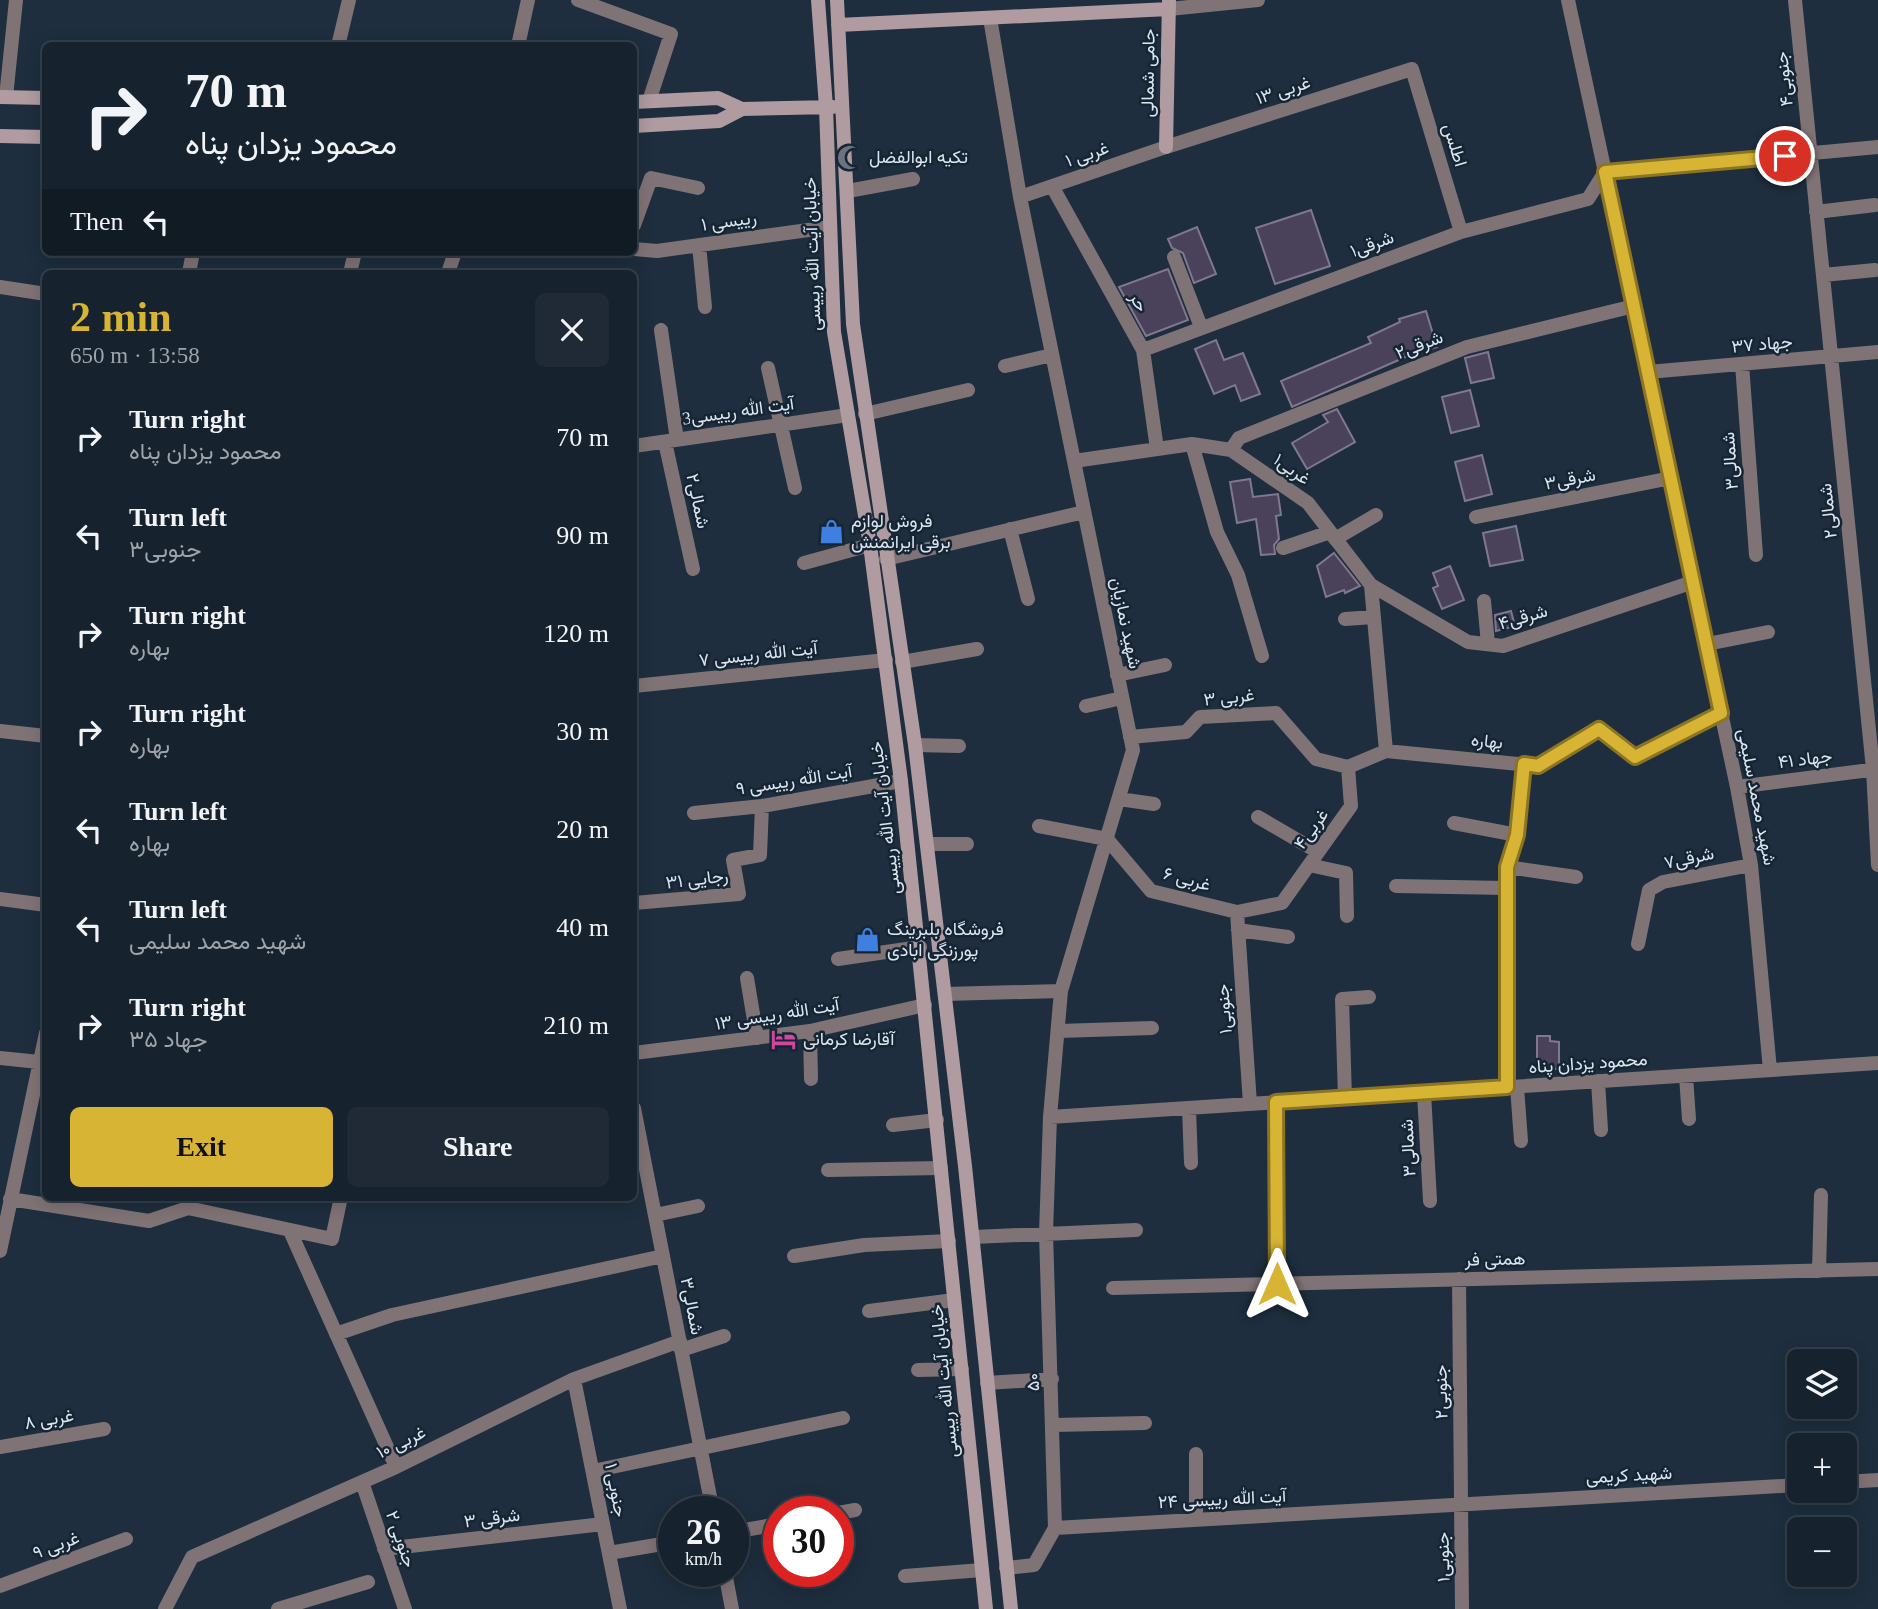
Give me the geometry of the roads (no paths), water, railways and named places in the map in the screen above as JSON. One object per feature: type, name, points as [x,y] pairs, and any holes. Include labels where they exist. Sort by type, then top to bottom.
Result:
[{"type":"main road","name":"خیابان آیت الله رییسی","points":[[818,0],[826,107],[834,332],[870,545],[901,781],[986,1609]]},
{"type":"main road","points":[[837,0],[845,108],[853,324],[915,745],[960,1118],[1011,1609]]},
{"type":"main road","points":[[838,25],[990,18],[1169,5]]},
{"type":"main road","name":"جامی شمالی","points":[[1166,147],[1169,5]]},
{"type":"main road","points":[[3,97],[42,98]]},
{"type":"main road","points":[[637,102],[718,98],[742,109],[845,108]]},
{"type":"main road","points":[[637,126],[719,121],[742,109]]},
{"type":"main road","points":[[0,136],[42,136]]},
{"type":"main road","points":[[937,1120],[960,1118]]},
{"type":"street","points":[[3,97],[16,0]]},
{"type":"street","points":[[339,42],[349,0]]},
{"type":"street","points":[[519,42],[528,0]]},
{"type":"street","points":[[578,0],[671,34],[649,101]]},
{"type":"street","points":[[1169,5],[1258,0]]},
{"type":"street","name":"شهید محمد سلیمی","points":[[1568,0],[1737,787],[1751,865],[1770,1070]]},
{"type":"street","name":"جنوبی۴","points":[[1795,0],[1811,154]]},
{"type":"street","name":"شهید نمازیان","points":[[990,18],[1020,197],[1133,750],[1061,991],[1050,1117],[1046,1233]]},
{"type":"street","name":"غربی ۱۳","points":[[1166,147],[1412,69]]},
{"type":"street","name":"اطلس","points":[[1412,69],[1461,232]]},
{"type":"street","name":"غربی ۱","points":[[1020,197],[1166,147]]},
{"type":"street","points":[[1605,172],[1878,147]]},
{"type":"street","name":"شمالی۲","points":[[1811,154],[1876,769],[1878,865]]},
{"type":"street","name":"شرقی۱","points":[[1143,350],[1461,232],[1588,199],[1605,172]]},
{"type":"street","points":[[637,217],[651,178],[698,187]]},
{"type":"street","points":[[848,191],[913,179]]},
{"type":"street","name":"حر","points":[[1052,186],[1143,350],[1157,449]]},
{"type":"street","points":[[1816,212],[1875,205]]},
{"type":"street","name":"رییسی ۱","points":[[637,248],[657,251],[830,227]]},
{"type":"street","points":[[699,245],[705,307]]},
{"type":"street","points":[[1174,257],[1201,327]]},
{"type":"street","points":[[1823,275],[1875,270]]},
{"type":"street","points":[[0,287],[42,293]]},
{"type":"street","name":"شرقی۲","points":[[1231,450],[1239,438],[1466,348],[1634,306]]},
{"type":"street","points":[[661,330],[671,441]]},
{"type":"street","name":"جهاد ۳۷","points":[[1648,372],[1878,352]]},
{"type":"street","points":[[1005,366],[1052,355]]},
{"type":"street","name":"شمالی۳","points":[[1742,364],[1756,555]]},
{"type":"street","points":[[768,368],[795,488]]},
{"type":"street","points":[[865,414],[968,390]]},
{"type":"street","name":"آیت الله رییسی3","points":[[637,446],[848,415]]},
{"type":"street","name":"شمالی۲","points":[[671,441],[692,569]]},
{"type":"street","points":[[1192,444],[1217,532],[1238,575],[1262,656]]},
{"type":"street","name":"غربی۱","points":[[1074,461],[1192,444],[1231,450],[1308,503],[1371,585]]},
{"type":"street","name":"شرقی۳","points":[[1476,517],[1671,478]]},
{"type":"street","points":[[886,559],[1084,512]]},
{"type":"street","points":[[1283,548],[1332,536],[1376,515]]},
{"type":"street","points":[[1010,529],[1028,599]]},
{"type":"street","points":[[804,564],[870,545]]},
{"type":"street","name":"شرقی۴","points":[[1371,585],[1468,642],[1503,646],[1693,582]]},
{"type":"street","points":[[1348,767],[1386,751],[1371,585]]},
{"type":"street","points":[[1483,601],[1488,644]]},
{"type":"street","points":[[1345,619],[1374,617]]},
{"type":"street","points":[[1707,644],[1768,632]]},
{"type":"street","points":[[902,662],[977,649]]},
{"type":"street","name":"آیت الله رییسی ۷","points":[[637,686],[886,660]]},
{"type":"street","points":[[1118,675],[1165,666]]},
{"type":"street","points":[[1086,706],[1122,698]]},
{"type":"street","name":"غربی ۳","points":[[1130,737],[1186,732],[1200,717],[1276,713],[1316,759],[1348,767]]},
{"type":"street","name":"بهاره","points":[[1386,751],[1538,766],[1599,729],[1635,757],[1721,713]]},
{"type":"street","points":[[0,731],[42,736]]},
{"type":"street","points":[[915,745],[958,746]]},
{"type":"street","points":[[1521,1141],[1512,1087],[1506,888],[1507,867],[1517,835],[1524,764]]},
{"type":"street","name":"غربی۴","points":[[1237,912],[1282,904],[1351,806],[1348,767]]},
{"type":"street","name":"جهاد ۴۱","points":[[1737,787],[1876,769]]},
{"type":"street","name":"آیت الله رییسی ۹","points":[[694,813],[762,806],[901,781]]},
{"type":"street","points":[[1119,799],[1154,804]]},
{"type":"street","name":"رجایی ۳۱","points":[[637,903],[739,894],[733,860],[760,855],[762,806]]},
{"type":"street","points":[[1258,817],[1318,852]]},
{"type":"street","points":[[1454,823],[1517,835]]},
{"type":"street","points":[[1039,826],[1107,839]]},
{"type":"street","name":"غربی ۶","points":[[1107,839],[1151,891],[1237,912]]},
{"type":"street","points":[[927,844],[967,844]]},
{"type":"street","points":[[1309,865],[1346,873],[1347,916]]},
{"type":"street","name":"شرقی۷","points":[[1638,944],[1648,890],[1663,881],[1751,865]]},
{"type":"street","points":[[1507,867],[1576,877]]},
{"type":"street","points":[[1396,886],[1506,888]]},
{"type":"street","points":[[0,899],[42,904]]},
{"type":"street","name":"جنوبی۱","points":[[1237,912],[1250,1104]]},
{"type":"street","points":[[1238,930],[1288,937]]},
{"type":"street","points":[[838,959],[920,947]]},
{"type":"street","points":[[747,978],[757,1038]]},
{"type":"street","points":[[945,994],[1061,991]]},
{"type":"street","points":[[1345,1098],[1342,999],[1369,997]]},
{"type":"street","name":"آیت الله رییسی ۱۳","points":[[637,1053],[810,1031],[925,1005]]},
{"type":"street","points":[[1059,1031],[1152,1028]]},
{"type":"street","points":[[810,1031],[811,1079]]},
{"type":"street","points":[[0,1251],[4,1215],[10,1199],[42,1050]]},
{"type":"street","points":[[0,1058],[39,1062]]},
{"type":"street","name":"محمود یزدان پناه","points":[[1050,1117],[1878,1063]]},
{"type":"street","points":[[1686,1076],[1689,1119]]},
{"type":"street","points":[[1598,1081],[1601,1130]]},
{"type":"street","name":"شمالی۳","points":[[1424,1093],[1430,1201]]},
{"type":"street","points":[[1276,1102],[1277,1284]]},
{"type":"street","points":[[1189,1108],[1191,1163]]},
{"type":"street","points":[[893,1125],[937,1120]]},
{"type":"street","name":"شمالی۳","points":[[637,1130],[710,1496]]},
{"type":"street","points":[[828,1170],[941,1168]]},
{"type":"street","points":[[1819,1271],[1821,1195]]},
{"type":"street","points":[[10,1199],[149,1221],[188,1208],[332,1239],[340,1201]]},
{"type":"street","points":[[655,1216],[698,1206]]},
{"type":"street","points":[[973,1237],[1136,1230]]},
{"type":"street","points":[[290,1231],[396,1467]]},
{"type":"street","name":"۵۰","points":[[1046,1233],[1054,1425],[1055,1528]]},
{"type":"street","points":[[794,1256],[864,1245],[949,1241]]},
{"type":"street","points":[[337,1334],[392,1315],[663,1256]]},
{"type":"street","name":"همتی فر","points":[[1113,1288],[1878,1269]]},
{"type":"street","name":"جنوبی۲","points":[[1459,1279],[1461,1505]]},
{"type":"street","points":[[869,1311],[954,1300]]},
{"type":"street","name":"غربی ۱۰","points":[[165,1609],[192,1557],[396,1467],[574,1379],[680,1345],[723,1336]]},
{"type":"street","points":[[918,1370],[962,1369]]},
{"type":"street","name":"جنوبی ۱","points":[[574,1379],[621,1609]]},
{"type":"street","points":[[987,1383],[1052,1379]]},
{"type":"street","points":[[593,1471],[843,1418]]},
{"type":"street","points":[[1054,1425],[1145,1423]]},
{"type":"street","name":"غربی ۸","points":[[0,1447],[104,1429]]},
{"type":"street","points":[[1196,1454],[1196,1520]]},
{"type":"street","points":[[1857,1481],[1878,1480]]},
{"type":"street","name":"جنوبی ۲","points":[[362,1482],[405,1609]]},
{"type":"street","name":"شهید کریمی","points":[[1461,1505],[1787,1486]]},
{"type":"street","name":"جنوبی۱","points":[[1461,1505],[1462,1609]]},
{"type":"street","name":"آیت الله رییسی ۲۴","points":[[1055,1528],[1461,1505]]},
{"type":"street","name":"شرقی ۳","points":[[384,1549],[603,1524]]},
{"type":"street","points":[[1006,1568],[1034,1565],[1055,1528]]},
{"type":"street","name":"غربی ۹","points":[[0,1586],[126,1539]]},
{"type":"street","points":[[609,1553],[658,1545]]},
{"type":"street","points":[[905,1576],[982,1570]]},
{"type":"street","points":[[278,1609],[368,1582]]},
{"type":"street","points":[[728,1587],[732,1609]]},
{"type":"place","name":"تکیه ابوالفضل","points":[[849,157]]},
{"type":"place","name":"فروش لوازم برقی ایرانمنش","points":[[831,531]]},
{"type":"place","name":"فروشگاه بلبرینگ پورزنگی ابادی","points":[[867,939]]},
{"type":"place","name":"آقارضا کرمانی","points":[[783,1039]]}]
